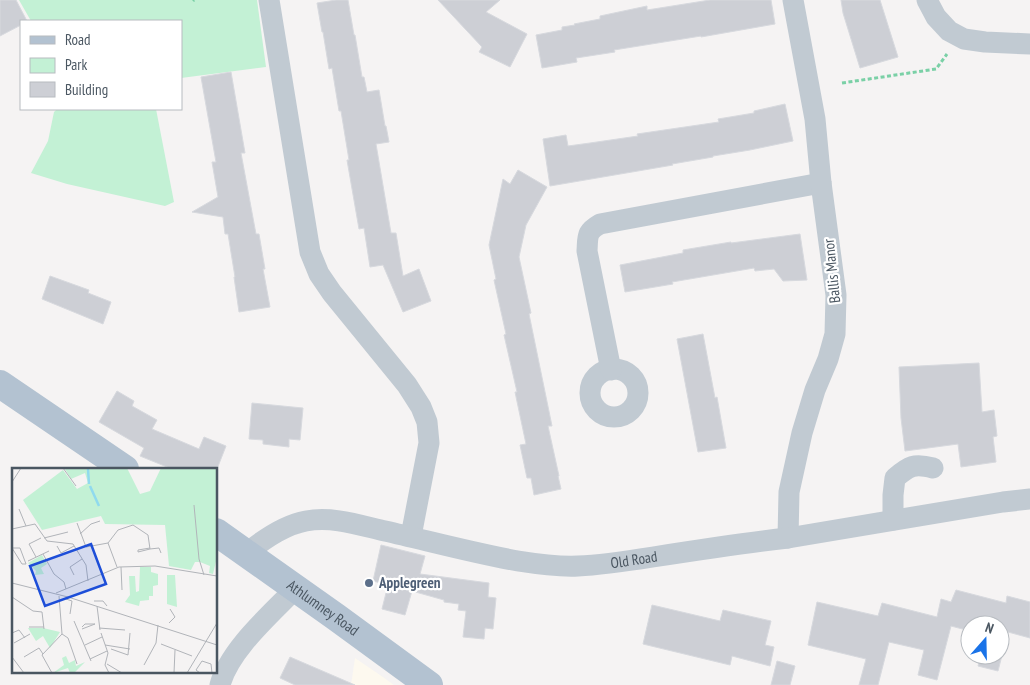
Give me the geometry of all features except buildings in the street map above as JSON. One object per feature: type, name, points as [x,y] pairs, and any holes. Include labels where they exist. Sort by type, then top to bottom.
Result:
[{"type":"main road","points":[[0,384],[124,468]]},
{"type":"main road","name":"Athlumney Road","points":[[218,533],[429,685]]},
{"type":"street","points":[[269,0],[310,252],[319,274],[332,293],[407,385],[428,422],[429,443],[411,536]]},
{"type":"street","name":"Ballis Manor","points":[[788,538],[789,492],[802,434],[835,334],[836,295],[821,183],[815,119],[793,0]]},
{"type":"street","points":[[927,0],[936,17],[950,31],[964,39],[1030,44]]},
{"type":"street","points":[[610,370],[587,251],[588,237],[591,230],[600,224],[821,183]]},
{"type":"street","points":[[893,520],[894,478],[907,468],[922,465],[933,468]]},
{"type":"street","name":"Old Road","points":[[247,553],[262,540],[288,526],[305,521],[324,519],[411,536],[500,558],[542,565],[577,566],[610,564],[788,538],[1030,499]]},
{"type":"street","points":[[220,685],[231,661],[247,639],[296,588]]},
{"type":"path","points":[[842,83],[936,69],[958,36]]},
{"type":"shaded area","points":[[355,658],[383,677],[394,685],[351,685]]},
{"type":"green space","points":[[19,0],[257,0],[266,67],[182,78],[182,20],[30,20]]},
{"type":"green space","points":[[56,110],[156,110],[174,202],[165,206],[67,184],[31,173],[48,141]]},
{"type":"place","name":"Applegreen","points":[[369,583]]}]
